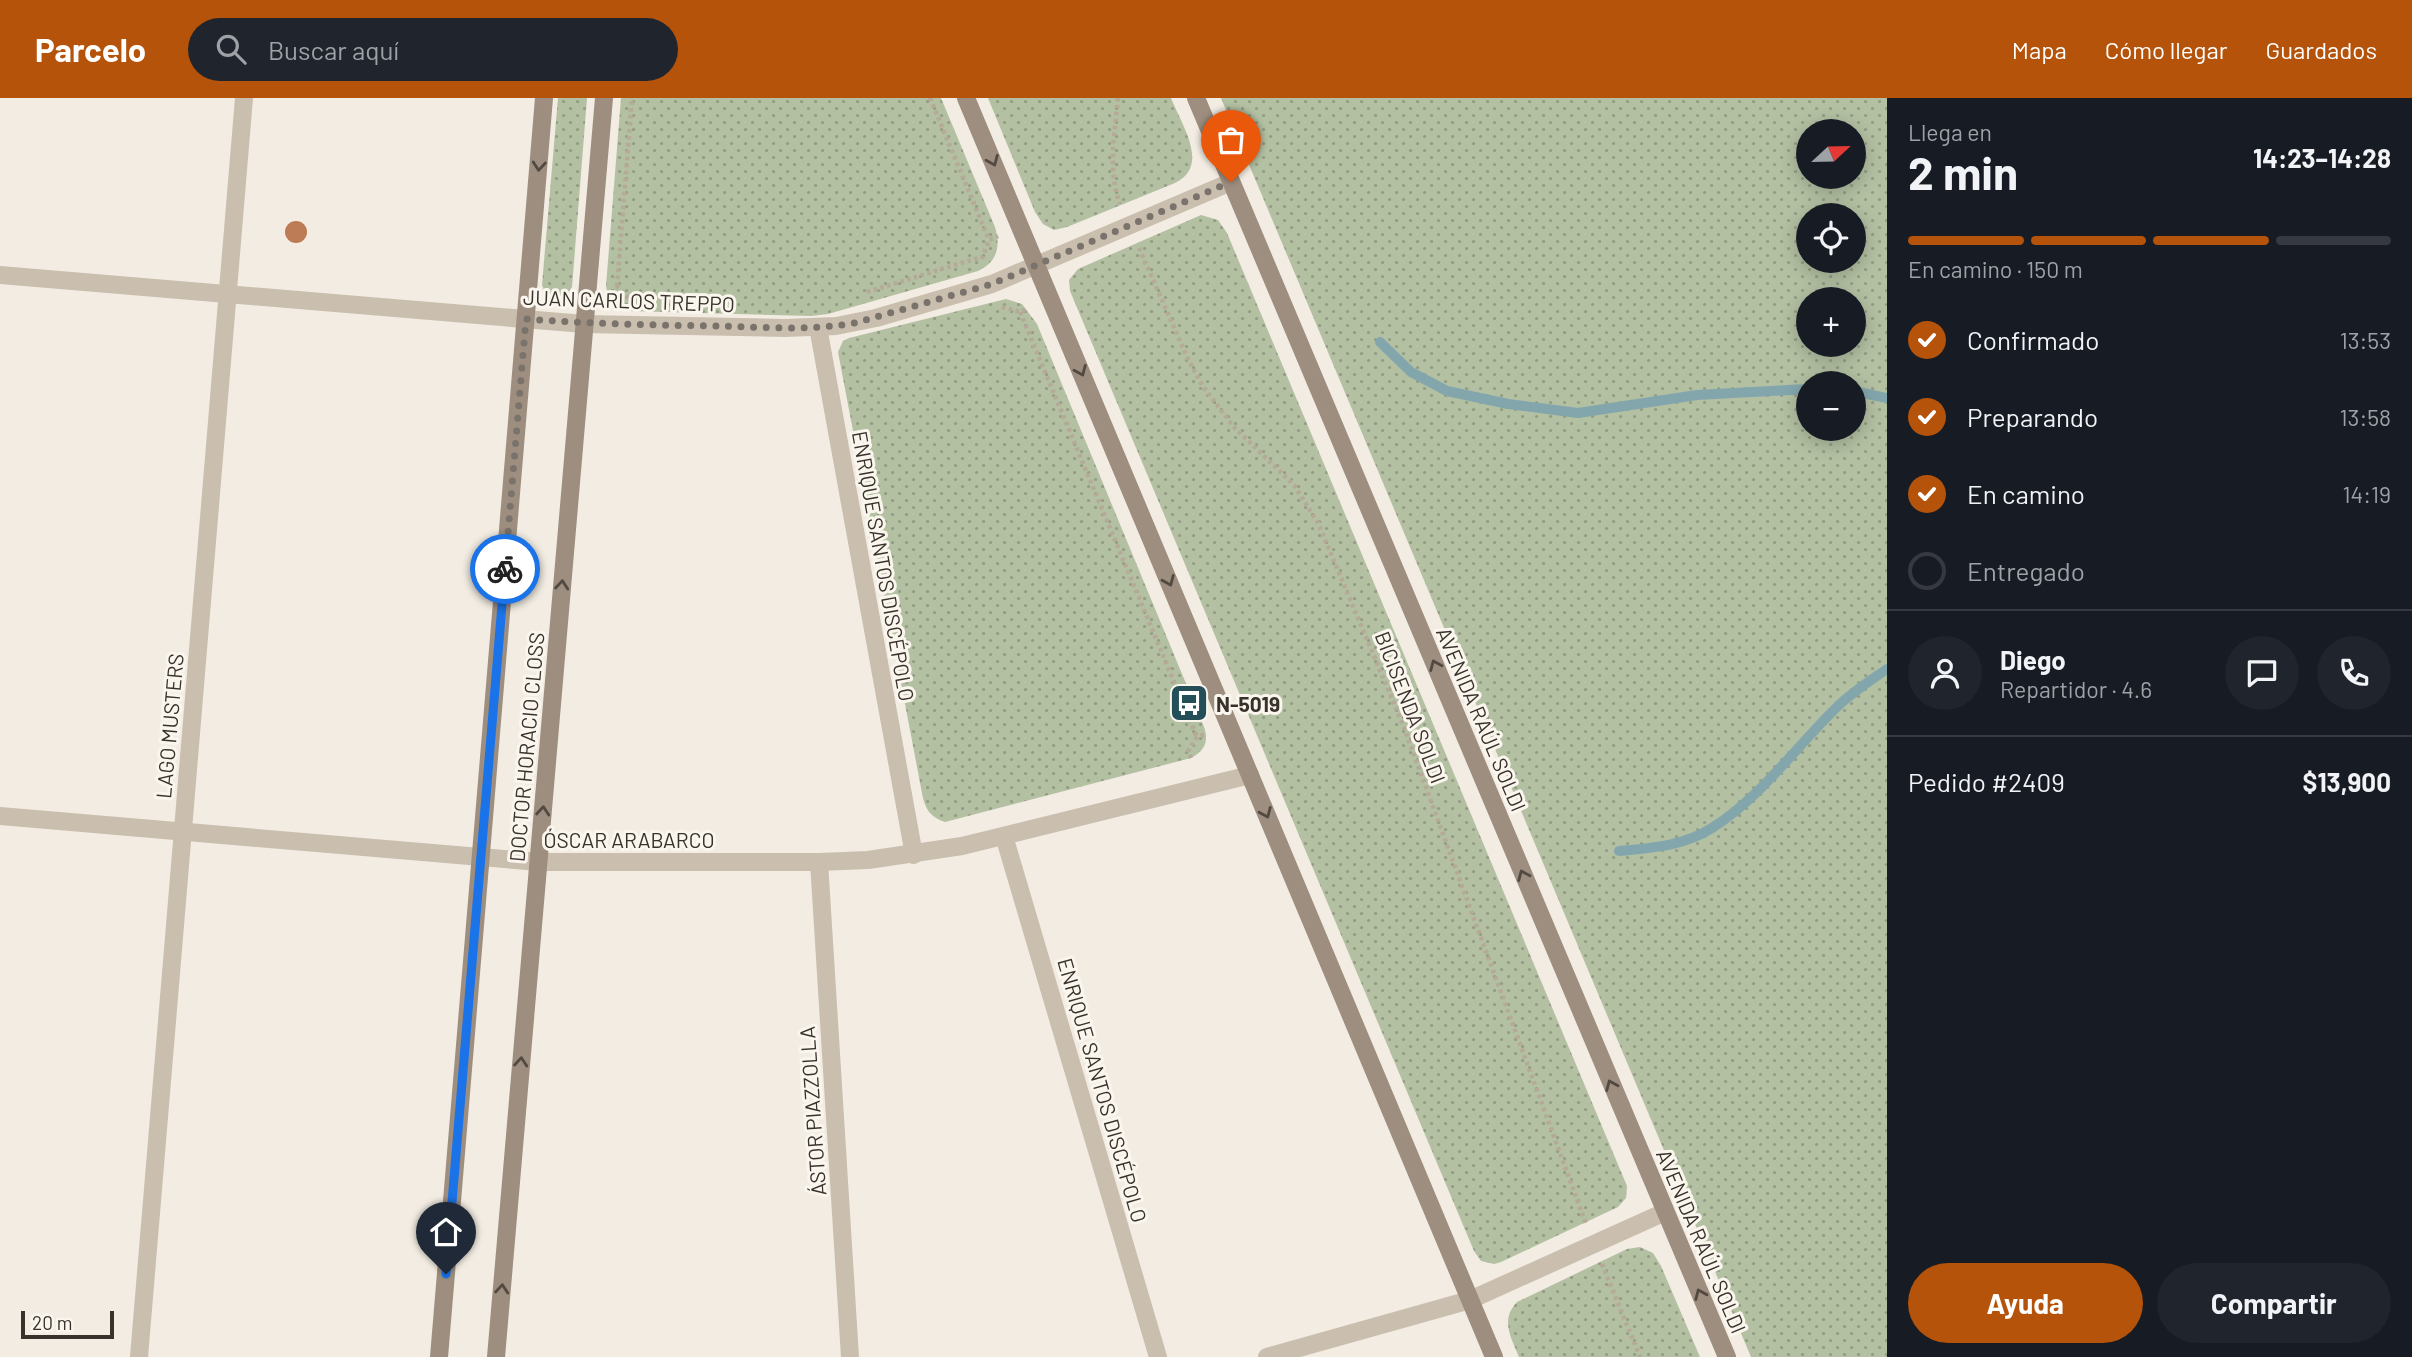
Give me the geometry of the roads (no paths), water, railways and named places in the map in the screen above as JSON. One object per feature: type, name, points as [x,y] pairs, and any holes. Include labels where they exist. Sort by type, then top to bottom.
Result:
[{"type":"main road","name":"DOCTOR HORACIO CLOSS","points":[[439,1357],[544,98]]},
{"type":"main road","name":"DOCTOR HORACIO CLOSS","points":[[496,1357],[604,98]]},
{"type":"main road","points":[[966,98],[1494,1357]]},
{"type":"main road","name":"AVENIDA RAÚL SOLDI","points":[[1196,98],[1727,1357]]},
{"type":"street","name":"LAGO MUSTERS","points":[[139,1357],[244,98]]},
{"type":"street","name":"JUAN CARLOS TREPPO","points":[[0,275],[584,324],[818,327],[855,323],[992,284],[1231,182]]},
{"type":"street","name":"ENRIQUE SANTOS DISCÉPOLO","points":[[818,327],[914,855]]},
{"type":"street","name":"ÓSCAR ARABARCO","points":[[0,816],[539,862],[819,862],[914,855],[1004,836],[1250,775]]},
{"type":"street","name":"ENRIQUE SANTOS DISCÉPOLO","points":[[1004,836],[1158,1357]]},
{"type":"street","name":"ÁSTOR PIAZZOLLA","points":[[819,862],[849,1357]]},
{"type":"street","points":[[1267,1357],[1470,1300],[1665,1212]]},
{"type":"waterway","points":[[1380,342],[1411,372],[1447,391],[1508,404],[1578,413],[1697,395],[1796,390]]},
{"type":"waterway","points":[[1866,394],[1887,398]]},
{"type":"waterway","points":[[1619,851],[1690,839],[1730,816],[1762,787],[1842,703],[1887,669]]},
{"type":"place","name":"N-5019","points":[[1189,703]]}]
